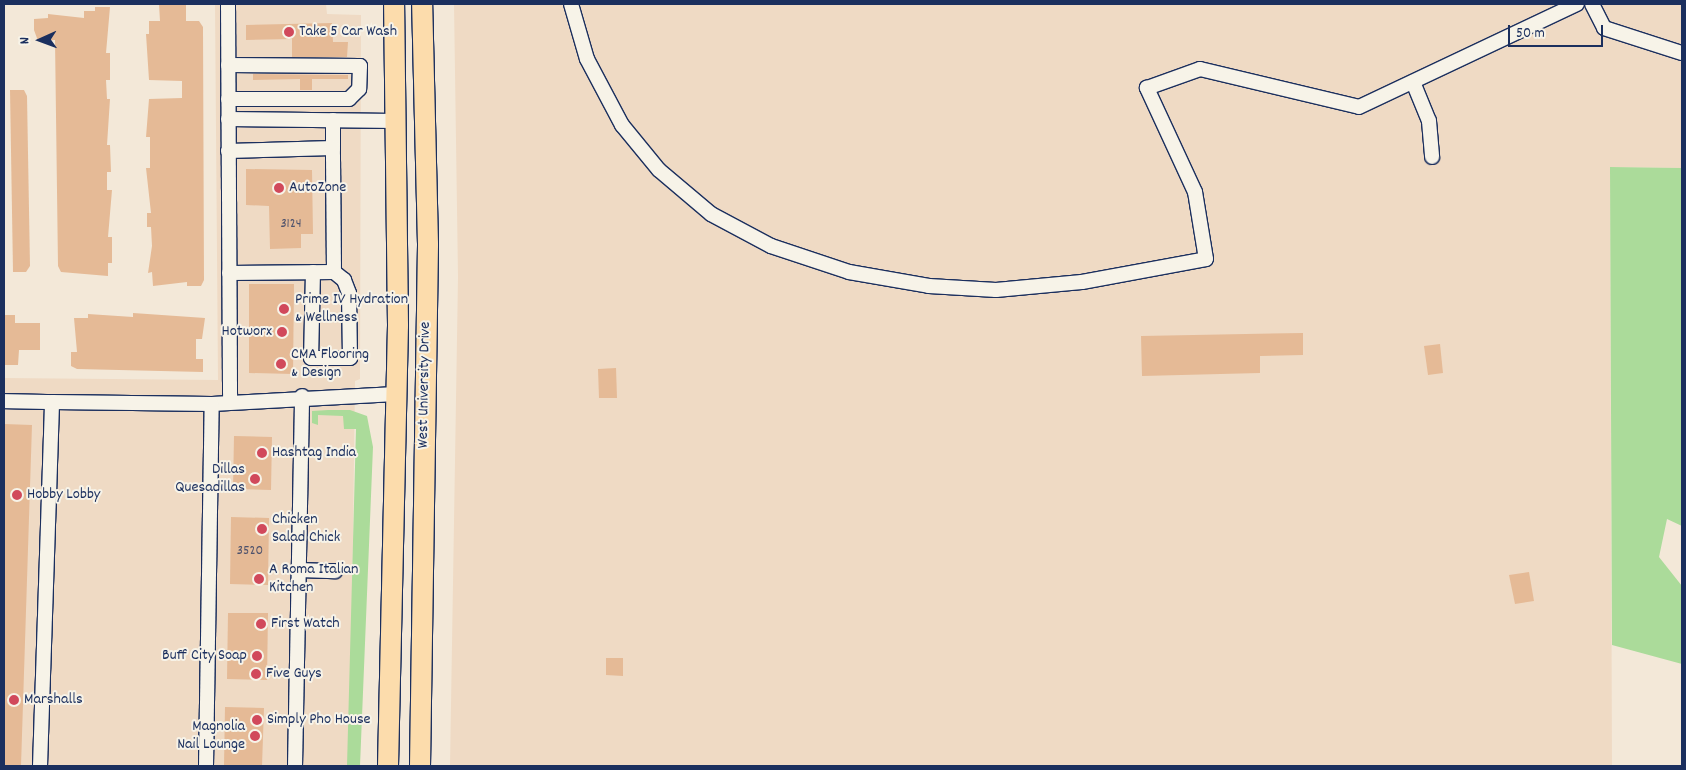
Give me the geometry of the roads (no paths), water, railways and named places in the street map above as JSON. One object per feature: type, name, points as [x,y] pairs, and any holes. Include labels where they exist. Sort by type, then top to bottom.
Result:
[{"type":"highway","name":"West University Drive","points":[[388,766],[396,394],[394,4]]},
{"type":"highway","name":"West University Drive","points":[[420,766],[428,244],[422,4]]},
{"type":"highway","points":[[396,394],[425,394]]},
{"type":"highway","points":[[396,394],[419,419],[416,572],[422,590]]},
{"type":"lane","points":[[228,4],[230,402]]},
{"type":"lane","points":[[571,4],[587,59],[615,113],[649,160],[682,192],[726,223],[779,249],[849,272],[929,286],[996,290],[1045,287],[1206,259],[1195,192],[1147,88],[1200,69],[1360,108],[1577,4]]},
{"type":"lane","points":[[1592,4],[1604,28],[1682,52]]},
{"type":"lane","points":[[228,65],[360,66],[359,90],[348,99],[228,99]]},
{"type":"lane","points":[[1413,82],[1429,121],[1432,157]]},
{"type":"lane","points":[[228,119],[396,121]]},
{"type":"lane","points":[[333,120],[334,272]]},
{"type":"lane","points":[[228,151],[333,148]]},
{"type":"lane","points":[[229,273],[313,272],[334,272],[344,280],[349,293],[350,358],[311,358],[313,272]]},
{"type":"lane","points":[[4,401],[212,404],[302,396],[396,394]]},
{"type":"lane","points":[[295,766],[302,396]]},
{"type":"lane","points":[[40,766],[52,402]]},
{"type":"lane","points":[[206,766],[212,404]]},
{"type":"lane","points":[[299,570],[335,571]]},
{"type":"lane","points":[[207,716],[214,732],[214,766]]},
{"type":"place","name":"Take 5 Car Wash","points":[[289,32]]},
{"type":"place","name":"AutoZone","points":[[279,188]]},
{"type":"place","name":"Prime IV Hydration & Wellness","points":[[284,309]]},
{"type":"place","name":"Hotworx","points":[[282,332]]},
{"type":"place","name":"CMA Flooring & Design","points":[[281,364]]},
{"type":"place","name":"Hashtag India","points":[[262,453]]},
{"type":"place","name":"Dillas Quesadillas","points":[[255,479]]},
{"type":"place","name":"Hobby Lobby","points":[[17,495]]},
{"type":"place","name":"Chicken Salad Chick","points":[[262,529]]},
{"type":"place","name":"A Roma Italian Kitchen","points":[[259,579]]},
{"type":"place","name":"First Watch","points":[[261,624]]},
{"type":"place","name":"Buff City Soap","points":[[257,656]]},
{"type":"place","name":"Five Guys","points":[[256,674]]},
{"type":"place","name":"Marshalls","points":[[14,700]]},
{"type":"place","name":"Simply Pho House","points":[[257,720]]},
{"type":"place","name":"Magnolia Nail Lounge","points":[[255,736]]}]
